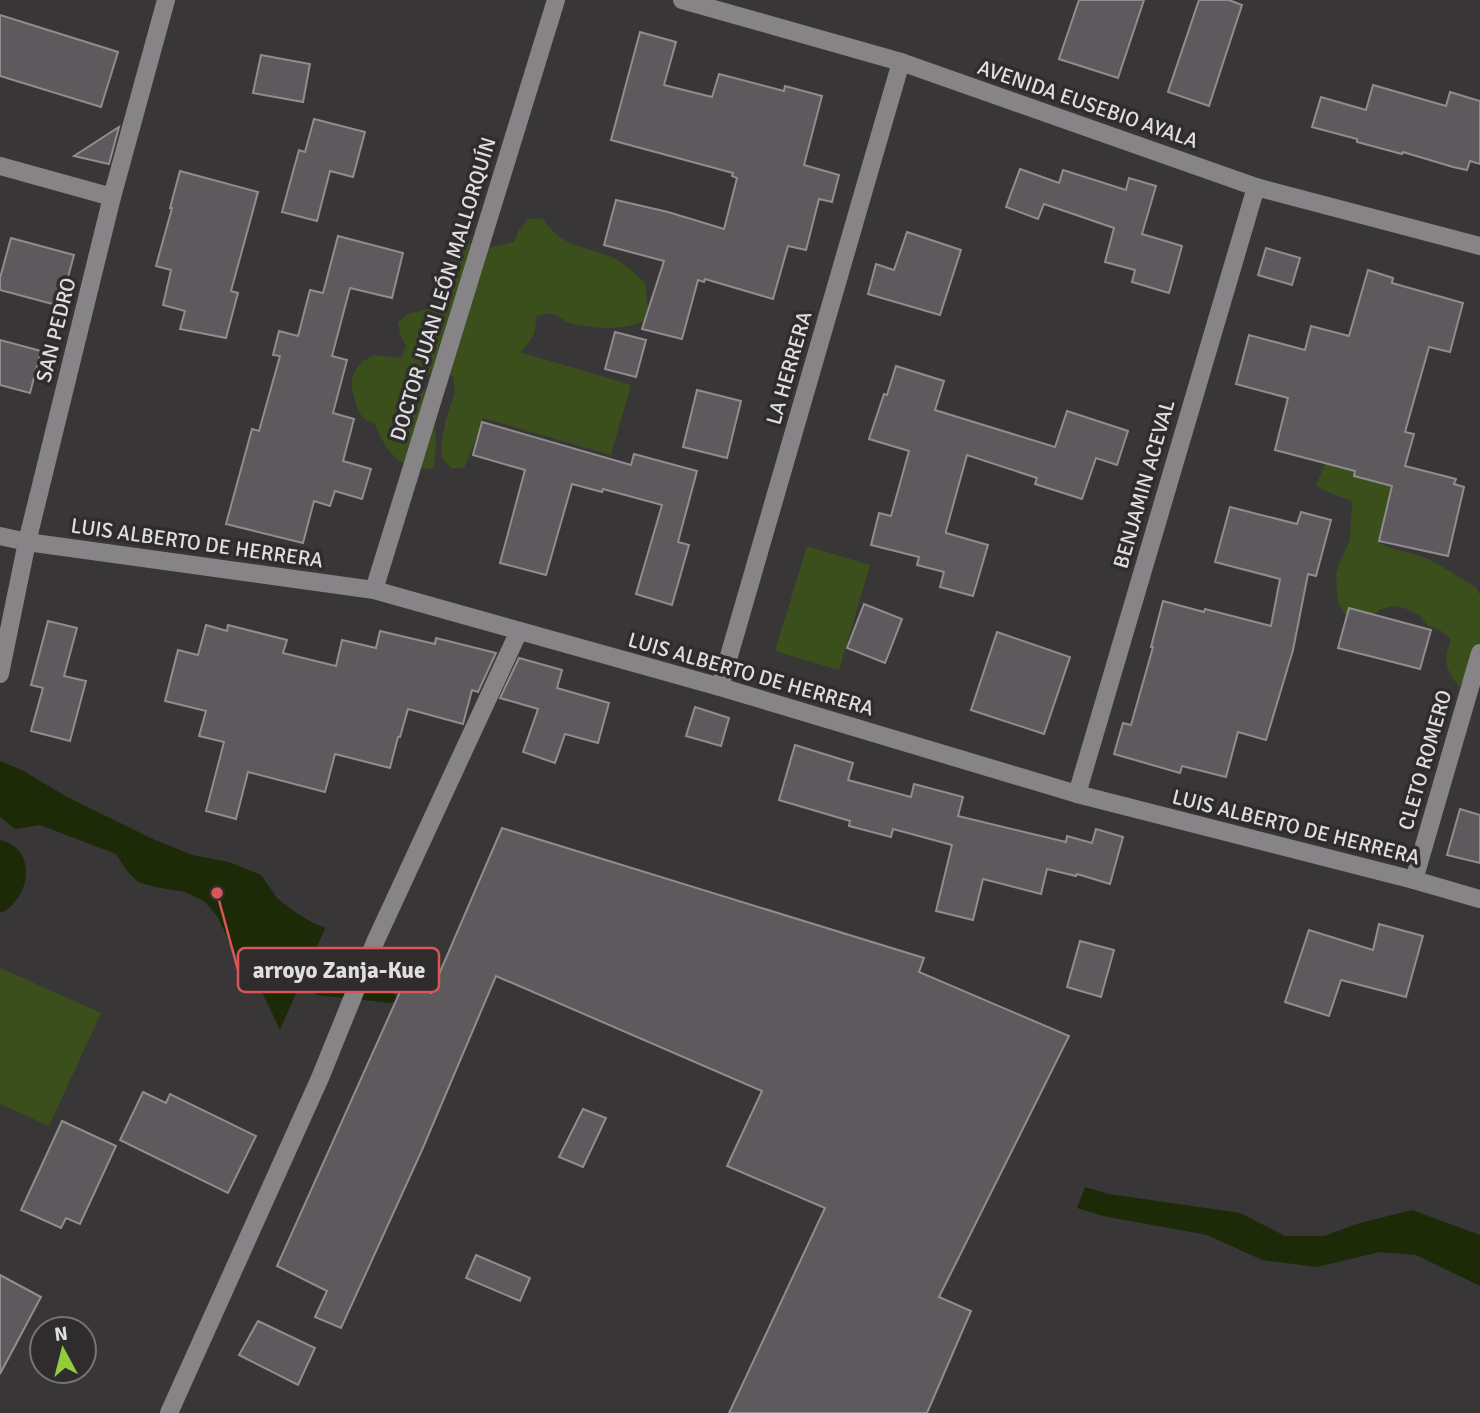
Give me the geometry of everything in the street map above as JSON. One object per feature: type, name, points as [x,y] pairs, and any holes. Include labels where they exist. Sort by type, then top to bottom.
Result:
[{"type":"street","name":"SAN PEDRO","points":[[0,674],[27,542],[112,197],[166,0]]},
{"type":"street","name":"DOCTOR JUAN LEÓN MALLORQUÍN","points":[[374,590],[556,0]]},
{"type":"street","name":"AVENIDA EUSEBIO AYALA","points":[[682,0],[901,62],[1256,187],[1480,246]]},
{"type":"street","name":"LA HERRERA","points":[[720,687],[901,62]]},
{"type":"street","points":[[0,166],[112,197]]},
{"type":"street","name":"BENJAMIN ACEVAL","points":[[1077,794],[1256,187]]},
{"type":"street","name":"LUIS ALBERTO DE HERRERA","points":[[0,536],[374,590],[720,687],[1077,794],[1480,899]]},
{"type":"street","points":[[169,1413],[320,1079],[376,940],[519,631]]},
{"type":"street","name":"CLETO ROMERO","points":[[1414,880],[1480,653]]},
{"type":"shaded area","points":[[542,218],[566,241],[614,258],[645,283],[648,309],[645,321],[606,328],[567,322],[553,314],[536,316],[533,336],[520,352],[631,385],[611,455],[483,418],[464,468],[451,468],[442,458],[441,446],[455,392],[453,378],[447,368],[435,370],[424,378],[425,403],[435,427],[434,468],[423,469],[404,463],[396,458],[384,443],[375,424],[364,419],[357,409],[351,384],[354,372],[363,361],[375,355],[401,358],[406,346],[398,323],[407,314],[435,305],[453,254],[463,244],[488,248],[514,242],[528,219]]},
{"type":"shaded area","points":[[1327,460],[1395,480],[1380,543],[1428,559],[1476,587],[1480,595],[1480,655],[1477,665],[1459,687],[1447,664],[1451,639],[1440,630],[1427,625],[1419,615],[1395,606],[1381,609],[1371,617],[1358,619],[1345,614],[1338,602],[1336,576],[1350,540],[1352,501],[1316,485]]},
{"type":"shaded area","points":[[807,546],[870,565],[839,670],[775,651]]},
{"type":"shaded area","points":[[0,761],[155,840],[192,855],[229,862],[261,875],[277,898],[296,913],[317,925],[353,935],[281,1032],[260,988],[245,973],[217,916],[204,901],[185,892],[138,882],[116,854],[40,825],[15,829],[0,817]]},
{"type":"shaded area","points":[[0,840],[12,845],[20,853],[25,863],[26,875],[18,897],[0,913]]},
{"type":"shaded area","points":[[0,968],[101,1013],[49,1126],[0,1104]]},
{"type":"shaded area","points":[[1085,1187],[1109,1194],[1240,1213],[1285,1236],[1324,1236],[1360,1223],[1412,1210],[1480,1235],[1480,1286],[1416,1255],[1380,1252],[1317,1267],[1262,1260],[1207,1235],[1103,1216],[1077,1208]]},
{"type":"pier","points":[[327,924],[354,932],[356,936],[308,1047],[304,1049],[278,1034]]},
{"type":"building","points":[[1079,0],[1144,0],[1118,78],[1059,59]]},
{"type":"building","points":[[1199,0],[1229,0],[1242,5],[1209,106],[1168,92]]},
{"type":"building","points":[[0,15],[118,52],[101,107],[0,76]]},
{"type":"building","points":[[640,32],[676,42],[664,85],[712,97],[719,74],[784,91],[785,86],[822,96],[804,165],[839,175],[832,202],[819,199],[806,250],[788,246],[773,299],[705,279],[704,282],[698,280],[682,339],[642,329],[664,261],[604,245],[616,200],[724,229],[737,178],[732,176],[733,173],[611,140]]},
{"type":"building","points":[[261,55],[310,64],[303,102],[253,93]]},
{"type":"building","points":[[1373,85],[1446,106],[1450,92],[1480,101],[1480,164],[1470,161],[1467,170],[1453,167],[1357,142],[1357,139],[1312,127],[1321,97],[1366,110]]},
{"type":"building","points":[[314,119],[365,132],[353,177],[330,171],[317,221],[282,212],[299,150],[305,152]]},
{"type":"building","points":[[119,127],[109,164],[74,156]]},
{"type":"building","points":[[1020,169],[1059,183],[1063,170],[1126,190],[1129,178],[1156,186],[1142,234],[1182,246],[1169,293],[1132,282],[1135,270],[1105,262],[1114,228],[1044,204],[1038,219],[1006,207]]},
{"type":"building","points":[[180,171],[258,192],[231,291],[238,293],[226,338],[180,329],[185,311],[163,305],[171,270],[156,266]]},
{"type":"building","points":[[907,232],[961,250],[940,315],[868,294],[876,264],[894,270]]},
{"type":"building","points":[[338,236],[403,253],[392,298],[350,288],[332,356],[347,360],[333,413],[354,419],[343,461],[371,469],[362,499],[335,491],[330,506],[314,501],[303,543],[226,524],[252,429],[259,431],[280,356],[273,355],[279,331],[298,336],[310,290],[323,293]]},
{"type":"building","points":[[11,238],[74,255],[60,306],[0,290],[0,278]]},
{"type":"building","points":[[1266,248],[1300,258],[1292,285],[1258,275]]},
{"type":"building","points":[[1368,270],[1393,278],[1392,283],[1463,303],[1450,352],[1429,347],[1405,432],[1414,434],[1405,466],[1456,479],[1454,484],[1464,487],[1448,556],[1379,541],[1392,486],[1354,476],[1355,471],[1275,450],[1288,398],[1236,384],[1249,335],[1305,350],[1311,326],[1349,336]]},
{"type":"building","points":[[615,332],[646,340],[636,377],[605,369]]},
{"type":"building","points":[[0,340],[41,351],[30,393],[0,385]]},
{"type":"building","points":[[896,366],[944,381],[935,410],[1055,447],[1067,411],[1128,431],[1117,465],[1096,458],[1082,499],[1035,484],[1037,478],[967,455],[946,533],[988,545],[973,596],[940,587],[944,572],[917,565],[919,557],[871,545],[879,513],[891,516],[909,451],[869,439]]},
{"type":"building","points":[[697,390],[741,401],[727,458],[683,447]]},
{"type":"building","points":[[482,422],[631,465],[634,454],[697,471],[678,542],[689,545],[672,605],[636,594],[662,505],[603,489],[602,492],[572,484],[546,575],[500,563],[525,470],[473,455]]},
{"type":"building","points":[[1230,507],[1297,524],[1301,512],[1331,520],[1316,576],[1308,574],[1293,650],[1266,740],[1238,732],[1226,777],[1182,766],[1180,773],[1114,754],[1123,723],[1131,725],[1163,601],[1271,626],[1280,579],[1215,562]]},
{"type":"building","points":[[864,604],[902,619],[885,663],[847,648]]},
{"type":"building","points":[[1349,608],[1431,630],[1420,669],[1338,648]]},
{"type":"building","points":[[48,621],[77,628],[64,676],[86,681],[70,741],[31,731],[43,688],[31,685]]},
{"type":"building","points":[[206,625],[227,631],[228,625],[287,640],[283,653],[336,666],[342,640],[376,648],[380,631],[435,644],[436,638],[496,653],[478,692],[472,690],[463,724],[408,709],[390,768],[335,754],[325,792],[248,772],[236,819],[206,811],[224,742],[199,736],[206,711],[165,701],[178,650],[198,655]]},
{"type":"building","points":[[997,632],[1070,657],[1044,734],[971,710]]},
{"type":"building","points":[[519,658],[562,670],[557,688],[609,703],[598,743],[565,734],[555,763],[523,752],[538,709],[500,698]]},
{"type":"building","points":[[695,707],[729,718],[721,746],[686,736]]},
{"type":"building","points":[[795,745],[853,763],[848,780],[911,797],[914,784],[963,797],[958,816],[1066,842],[1067,836],[1092,843],[1096,829],[1123,837],[1110,884],[1047,869],[1041,894],[983,879],[973,920],[936,911],[952,845],[893,829],[891,837],[849,826],[850,821],[779,800]]},
{"type":"building","points":[[1460,809],[1480,815],[1480,863],[1447,855]]},
{"type":"building","points":[[502,828],[924,958],[919,972],[1069,1036],[939,1297],[971,1311],[927,1413],[729,1413],[825,1208],[727,1166],[762,1091],[496,976],[422,1150],[341,1328],[315,1317],[327,1291],[277,1266],[404,983],[431,993]]},
{"type":"building","points":[[1379,924],[1423,936],[1406,997],[1341,980],[1329,1016],[1285,1002],[1309,930],[1373,950]]},
{"type":"building","points":[[1080,941],[1114,950],[1101,997],[1067,987]]},
{"type":"building","points":[[143,1092],[166,1103],[170,1094],[256,1136],[228,1193],[120,1140]]},
{"type":"building","points":[[583,1109],[606,1118],[583,1167],[559,1157]]},
{"type":"building","points":[[62,1121],[116,1146],[80,1224],[66,1218],[61,1228],[21,1210]]},
{"type":"building","points":[[476,1255],[530,1278],[520,1301],[466,1278]]},
{"type":"building","points":[[0,1275],[41,1297],[31,1315],[28,1315],[28,1321],[0,1374]]},
{"type":"building","points":[[258,1321],[315,1348],[298,1385],[239,1355]]},
{"type":"waterway","points":[[318,990],[391,998]]},
{"type":"place","name":"arroyo Zanja-Kue","points":[[217,893]]}]
